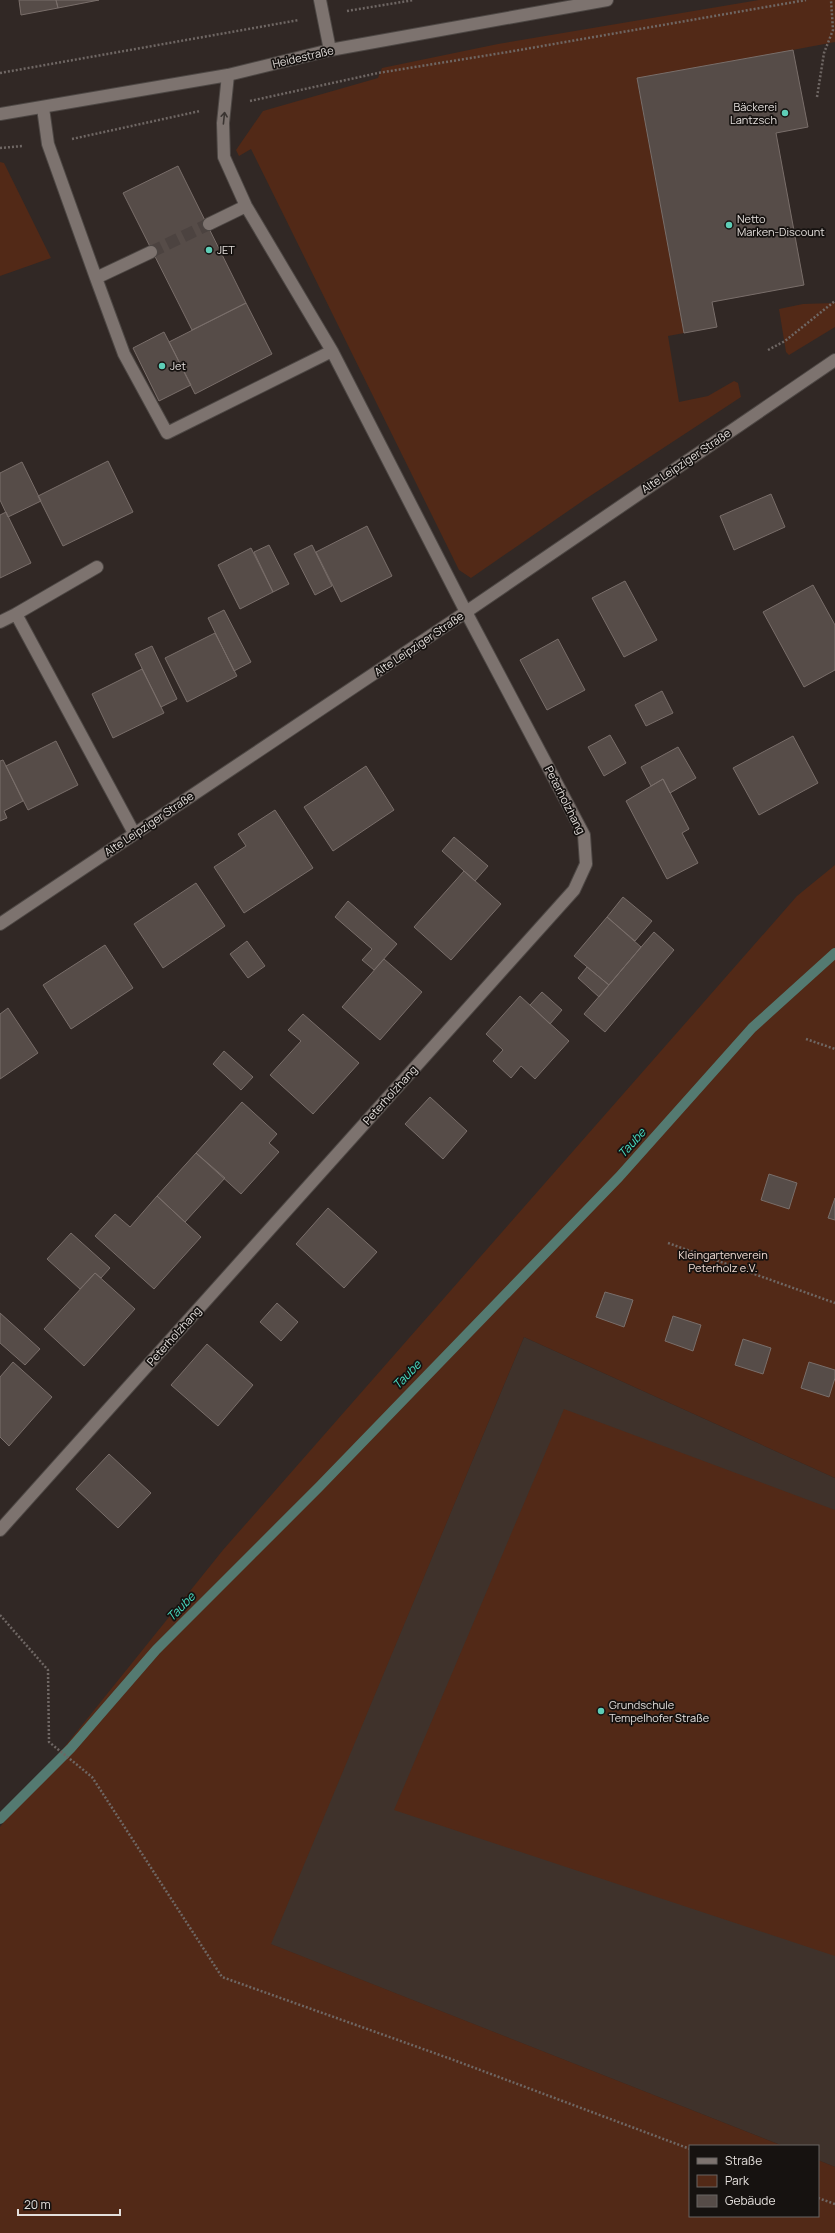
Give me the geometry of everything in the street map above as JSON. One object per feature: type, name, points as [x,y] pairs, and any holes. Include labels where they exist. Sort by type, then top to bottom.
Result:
[{"type":"street","points":[[320,0],[330,50]]},
{"type":"street","name":"Heidestraße","points":[[0,114],[43,108],[228,75],[330,50],[607,0]]},
{"type":"street","points":[[225,106],[228,75]]},
{"type":"street","name":"Peterholzhang","points":[[0,1530],[574,890],[586,864],[584,835],[466,612],[332,351],[246,206],[224,157],[223,123],[225,106]]},
{"type":"street","points":[[43,108],[48,144],[124,354],[167,433],[332,351]]},
{"type":"street","points":[[209,224],[246,206]]},
{"type":"street","points":[[96,278],[151,252]]},
{"type":"street","name":"Alte Leipziger Straße","points":[[0,924],[466,612],[835,360]]},
{"type":"street","points":[[0,622],[97,567]]},
{"type":"street","points":[[16,614],[134,834]]},
{"type":"path","points":[[0,74],[414,0]]},
{"type":"path","points":[[0,148],[48,144],[378,73],[806,0]]},
{"type":"path","points":[[817,97],[824,53],[833,30],[831,0]]},
{"type":"path","points":[[768,350],[785,341],[835,300]]},
{"type":"path","points":[[806,1039],[835,1049]]},
{"type":"path","points":[[668,1243],[835,1303]]},
{"type":"path","points":[[0,1615],[48,1670],[49,1742],[92,1777],[222,1977],[451,2059],[689,2150]]},
{"type":"path","points":[[819,2198],[835,2204]]},
{"type":"shaded area","name":"Grundschule Tempelhofer Straße","points":[[524,1337],[835,1478],[835,2167],[819,2160],[819,2145],[780,2145],[270,1944]]},
{"type":"green space","points":[[759,0],[835,0],[835,42],[637,79],[684,333],[668,336],[679,402],[708,396],[734,381],[738,383],[741,397],[584,500],[471,578],[459,570],[251,149],[239,156],[236,150],[263,111],[378,78],[382,68],[498,44]]},
{"type":"green space","points":[[0,162],[4,163],[51,258],[0,276]]},
{"type":"green space","points":[[835,303],[835,327],[789,355],[786,352],[779,309],[803,304]]},
{"type":"green space","name":"Kleingartenverein Peterholz e.V.","points":[[835,865],[835,1478],[524,1337],[271,1944],[780,2145],[689,2145],[689,2217],[819,2217],[819,2160],[835,2167],[835,2233],[0,2233],[0,1827],[223,1550],[797,896]]},
{"type":"green space","points":[[564,1409],[835,1510],[835,1956],[394,1810]]},
{"type":"building","points":[[19,0],[56,0],[58,8],[21,15]]},
{"type":"building","points":[[56,0],[99,0],[58,8]]},
{"type":"building","name":"Netto Marken-Discount","points":[[793,50],[808,127],[776,133],[804,285],[712,302],[717,327],[684,333],[637,78]]},
{"type":"building","points":[[178,166],[246,303],[192,330],[123,193]]},
{"type":"building","points":[[246,303],[272,354],[195,394],[169,342]]},
{"type":"building","name":"Jet","points":[[164,332],[191,385],[159,401],[133,348]]},
{"type":"building","points":[[108,461],[133,512],[63,546],[38,496]]},
{"type":"building","points":[[22,462],[41,501],[8,517],[0,500],[0,473]]},
{"type":"building","points":[[771,494],[785,527],[734,550],[720,516]]},
{"type":"building","points":[[6,512],[31,563],[0,578],[0,515]]},
{"type":"building","points":[[367,526],[392,576],[341,602],[316,552]]},
{"type":"building","points":[[269,545],[289,584],[273,592],[254,552]]},
{"type":"building","points":[[312,545],[332,586],[315,595],[294,554]]},
{"type":"building","points":[[251,548],[273,592],[240,609],[218,565]]},
{"type":"building","points":[[625,581],[657,640],[624,657],[592,598]]},
{"type":"building","points":[[813,585],[835,625],[835,670],[804,687],[763,612]]},
{"type":"building","points":[[224,610],[251,662],[234,671],[208,618]]},
{"type":"building","points":[[215,633],[237,676],[187,702],[165,658]]},
{"type":"building","points":[[558,639],[585,690],[547,710],[520,660]]},
{"type":"building","points":[[152,646],[177,699],[161,707],[135,654]]},
{"type":"building","points":[[142,669],[164,713],[113,738],[92,694]]},
{"type":"building","points":[[662,691],[673,713],[646,726],[635,705]]},
{"type":"building","points":[[610,735],[626,763],[604,776],[588,747]]},
{"type":"building","points":[[793,736],[818,783],[759,815],[733,768]]},
{"type":"building","points":[[56,741],[78,785],[28,810],[6,766]]},
{"type":"building","points":[[678,747],[696,778],[670,793],[663,779],[651,786],[641,767]]},
{"type":"building","points":[[3,760],[23,801],[4,811],[7,818],[0,821],[0,761]]},
{"type":"building","points":[[366,766],[394,810],[333,851],[304,807]]},
{"type":"building","points":[[663,779],[689,829],[682,833],[698,863],[667,879],[626,801]]},
{"type":"building","points":[[275,810],[313,868],[244,913],[214,867],[246,846],[238,834]]},
{"type":"building","points":[[454,837],[488,866],[475,881],[442,851]]},
{"type":"building","points":[[464,871],[501,904],[451,960],[414,927]]},
{"type":"building","points":[[196,883],[225,926],[163,968],[134,924]]},
{"type":"building","points":[[623,897],[652,921],[635,941],[607,917]]},
{"type":"building","points":[[348,901],[397,944],[374,970],[362,960],[372,949],[335,917]]},
{"type":"building","points":[[607,917],[641,947],[609,985],[574,956]]},
{"type":"building","points":[[654,932],[674,950],[605,1032],[584,1014]]},
{"type":"building","points":[[247,941],[265,966],[248,978],[230,954]]},
{"type":"building","points":[[105,945],[133,988],[71,1029],[43,985]]},
{"type":"building","points":[[384,959],[422,992],[380,1040],[342,1007]]},
{"type":"building","points":[[587,967],[609,985],[599,997],[578,978]]},
{"type":"building","points":[[542,992],[562,1010],[550,1024],[530,1005]]},
{"type":"building","points":[[520,996],[569,1041],[535,1079],[521,1066],[511,1078],[493,1061],[503,1050],[486,1034]]},
{"type":"building","points":[[8,1008],[38,1053],[0,1079],[0,1014]]},
{"type":"building","points":[[303,1014],[359,1063],[313,1114],[270,1075],[301,1041],[288,1030]]},
{"type":"building","points":[[224,1051],[253,1077],[241,1090],[213,1064]]},
{"type":"building","points":[[430,1097],[467,1131],[443,1159],[405,1124]]},
{"type":"building","points":[[242,1102],[277,1134],[269,1143],[279,1152],[241,1194],[196,1153]]},
{"type":"building","points":[[196,1153],[225,1178],[185,1222],[157,1196]]},
{"type":"building","points":[[769,1174],[797,1183],[789,1209],[761,1200]]},
{"type":"building","points":[[157,1196],[201,1237],[154,1289],[95,1236],[115,1214],[130,1227]]},
{"type":"building","points":[[835,1198],[835,1220],[828,1218]]},
{"type":"building","points":[[328,1208],[377,1252],[344,1288],[296,1244]]},
{"type":"building","points":[[71,1233],[110,1268],[101,1278],[95,1273],[80,1289],[47,1259]]},
{"type":"building","points":[[95,1273],[135,1309],[84,1366],[44,1329]]},
{"type":"building","points":[[605,1292],[633,1300],[624,1327],[596,1317]]},
{"type":"building","points":[[277,1303],[298,1322],[281,1341],[260,1322]]},
{"type":"building","points":[[0,1313],[40,1349],[25,1365],[0,1343]]},
{"type":"building","points":[[673,1316],[701,1325],[693,1351],[665,1341]]},
{"type":"building","points":[[743,1339],[771,1348],[763,1374],[735,1365]]},
{"type":"building","points":[[207,1344],[253,1385],[218,1426],[171,1385]]},
{"type":"building","points":[[13,1362],[52,1397],[9,1446],[0,1437],[0,1377]]},
{"type":"building","points":[[809,1362],[835,1370],[835,1378],[829,1397],[801,1388]]},
{"type":"building","points":[[109,1454],[151,1493],[118,1528],[76,1489]]},
{"type":"waterway","name":"Taube","points":[[0,1819],[71,1748],[156,1650],[319,1487],[619,1177],[752,1028],[835,953]]},
{"type":"tunnel","points":[[151,252],[209,224]]},
{"type":"place","name":"Bäckerei Lantzsch","points":[[785,113]]},
{"type":"place","name":"Netto Marken-Discount","points":[[729,225]]},
{"type":"place","name":"JET","points":[[209,250]]},
{"type":"place","name":"Jet","points":[[162,366]]},
{"type":"place","name":"Grundschule Tempelhofer Straße","points":[[601,1711]]}]
